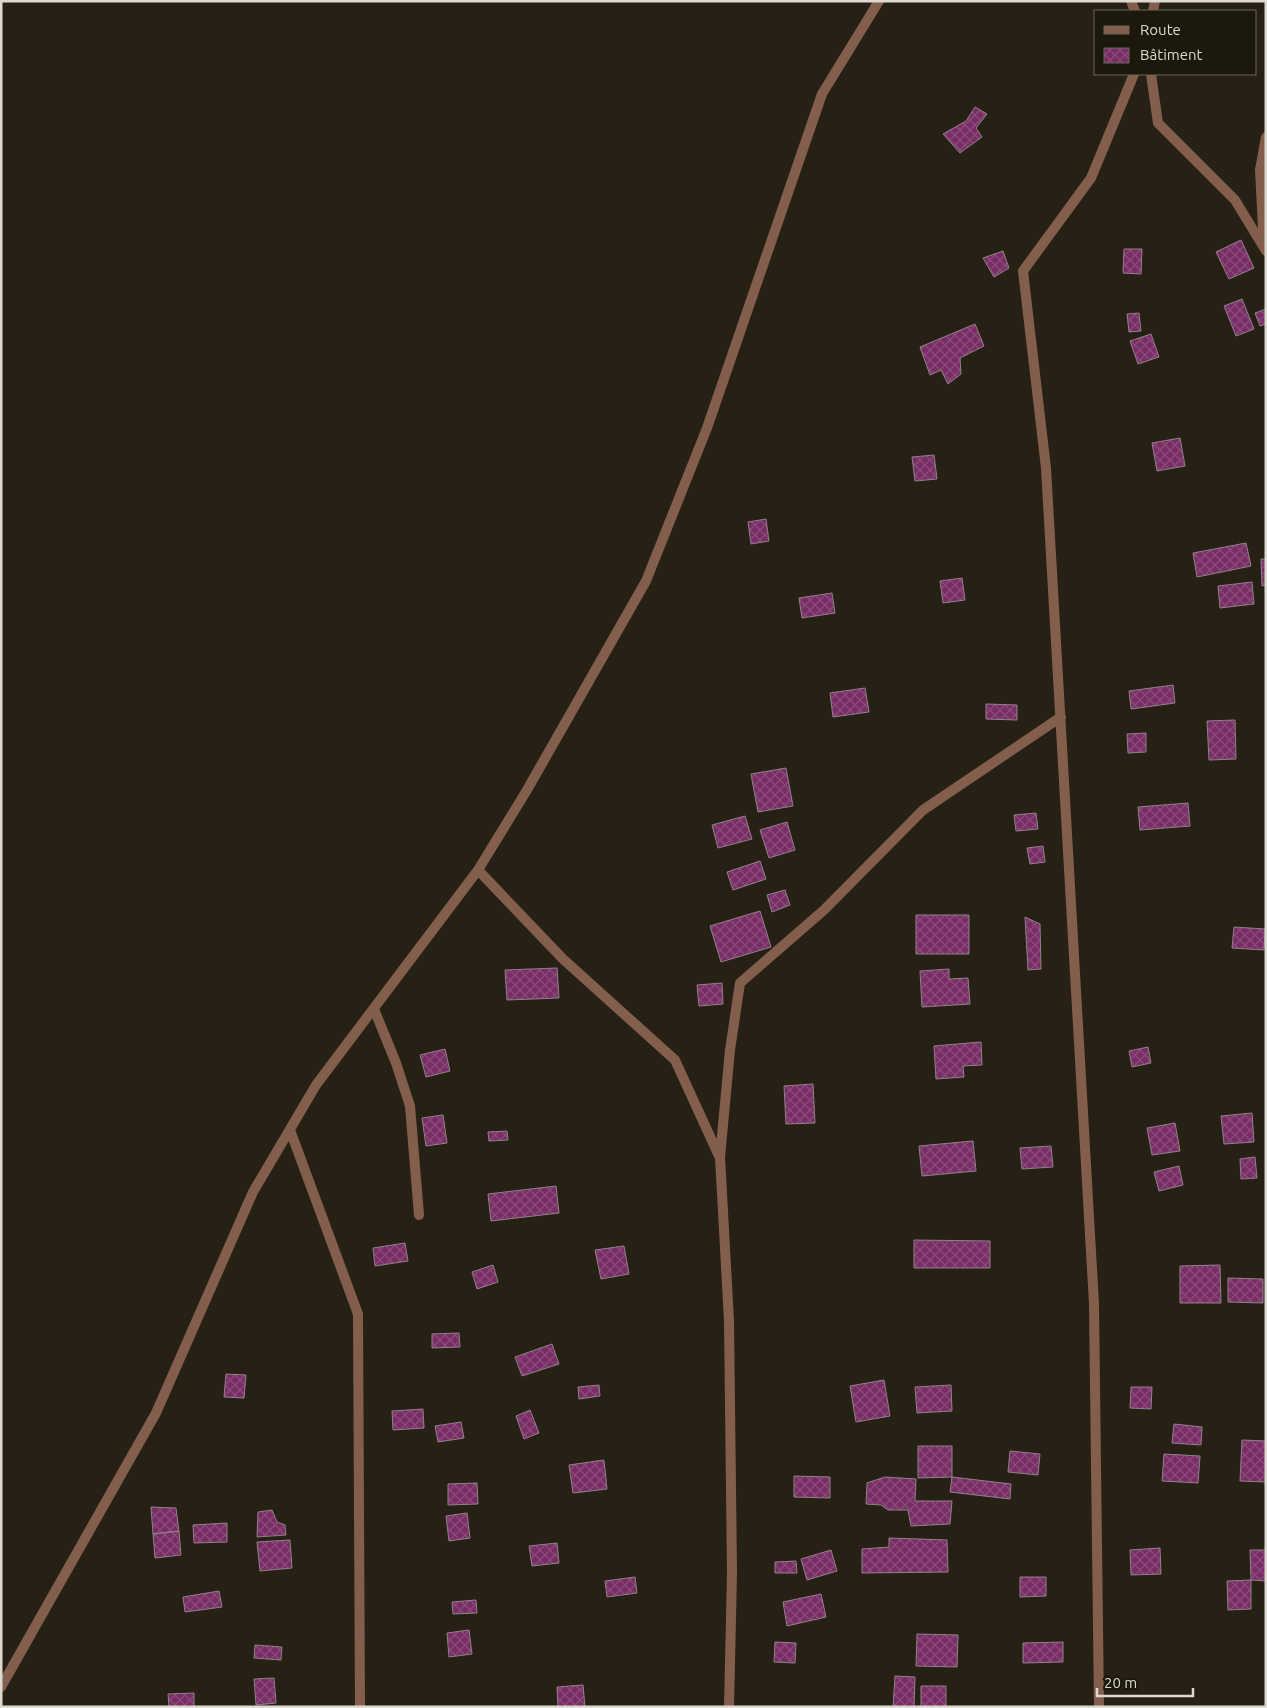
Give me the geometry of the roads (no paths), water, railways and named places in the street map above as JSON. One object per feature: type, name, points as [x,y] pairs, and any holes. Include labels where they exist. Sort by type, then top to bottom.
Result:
[{"type":"street","points":[[1,1687],[156,1414],[253,1192],[316,1085],[478,870],[527,790],[646,581],[707,428],[822,94],[879,1]]},
{"type":"street","points":[[1099,1707],[1094,1304],[1062,717],[1046,468],[1023,272],[1091,178],[1134,75]]},
{"type":"street","points":[[1151,75],[1158,122],[1235,200],[1265,250]]},
{"type":"street","points":[[1265,250],[1260,170],[1266,137]]},
{"type":"street","points":[[729,1707],[732,1573],[729,1321],[720,1157],[730,1050],[740,983],[824,910],[923,810],[1062,717]]},
{"type":"street","points":[[478,870],[563,959],[675,1060],[720,1157]]},
{"type":"street","points":[[374,1010],[396,1063],[410,1106],[419,1215]]},
{"type":"street","points":[[290,1130],[358,1314],[360,1707]]}]
